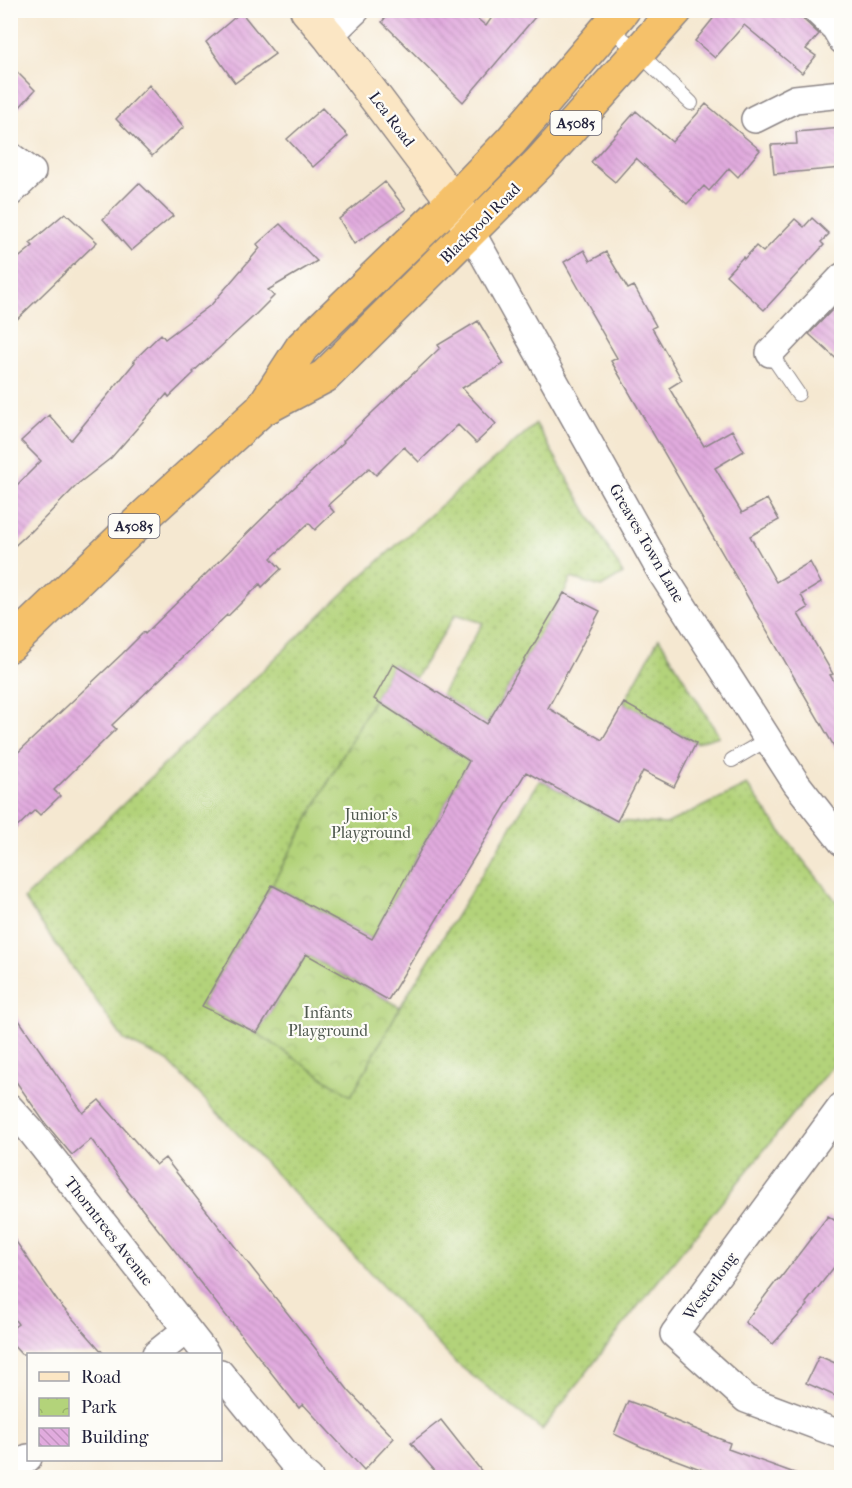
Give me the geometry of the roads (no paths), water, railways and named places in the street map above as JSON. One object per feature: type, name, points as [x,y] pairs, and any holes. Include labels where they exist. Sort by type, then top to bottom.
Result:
[{"type":"highway","name":"Blackpool Road","points":[[10,645],[147,514],[261,410],[325,376],[540,162],[676,10]]},
{"type":"highway","name":"Blackpool Road","points":[[261,410],[302,347],[453,201],[511,141],[616,19]]},
{"type":"street","name":"Lea Road","points":[[308,10],[453,201],[471,232]]},
{"type":"street","points":[[329,36],[356,10]]},
{"type":"street","points":[[816,10],[836,28],[842,39]]},
{"type":"street","points":[[754,119],[795,99],[842,94]]},
{"type":"street","points":[[10,156],[32,172],[10,193]]},
{"type":"street","name":"Greaves Town Lane","points":[[471,232],[662,572],[796,783],[842,842]]},
{"type":"street","points":[[770,353],[842,277]]},
{"type":"street","name":"Westerlong","points":[[842,1106],[674,1334],[746,1399],[842,1435]]},
{"type":"street","name":"Thorntrees Avenue","points":[[10,1108],[38,1139],[205,1353]]},
{"type":"street","points":[[157,1353],[186,1330]]},
{"type":"street","points":[[222,1375],[298,1469],[309,1478]]},
{"type":"street","points":[[10,1473],[27,1459]]},
{"type":"lane","points":[[616,19],[639,52],[692,104]]},
{"type":"lane","points":[[770,353],[798,394]]},
{"type":"lane","points":[[732,760],[768,739]]},
{"type":"park label","name":"Junior's Playground","points":[[371,823]]},
{"type":"park label","name":"Infants Playground","points":[[328,1021]]}]
